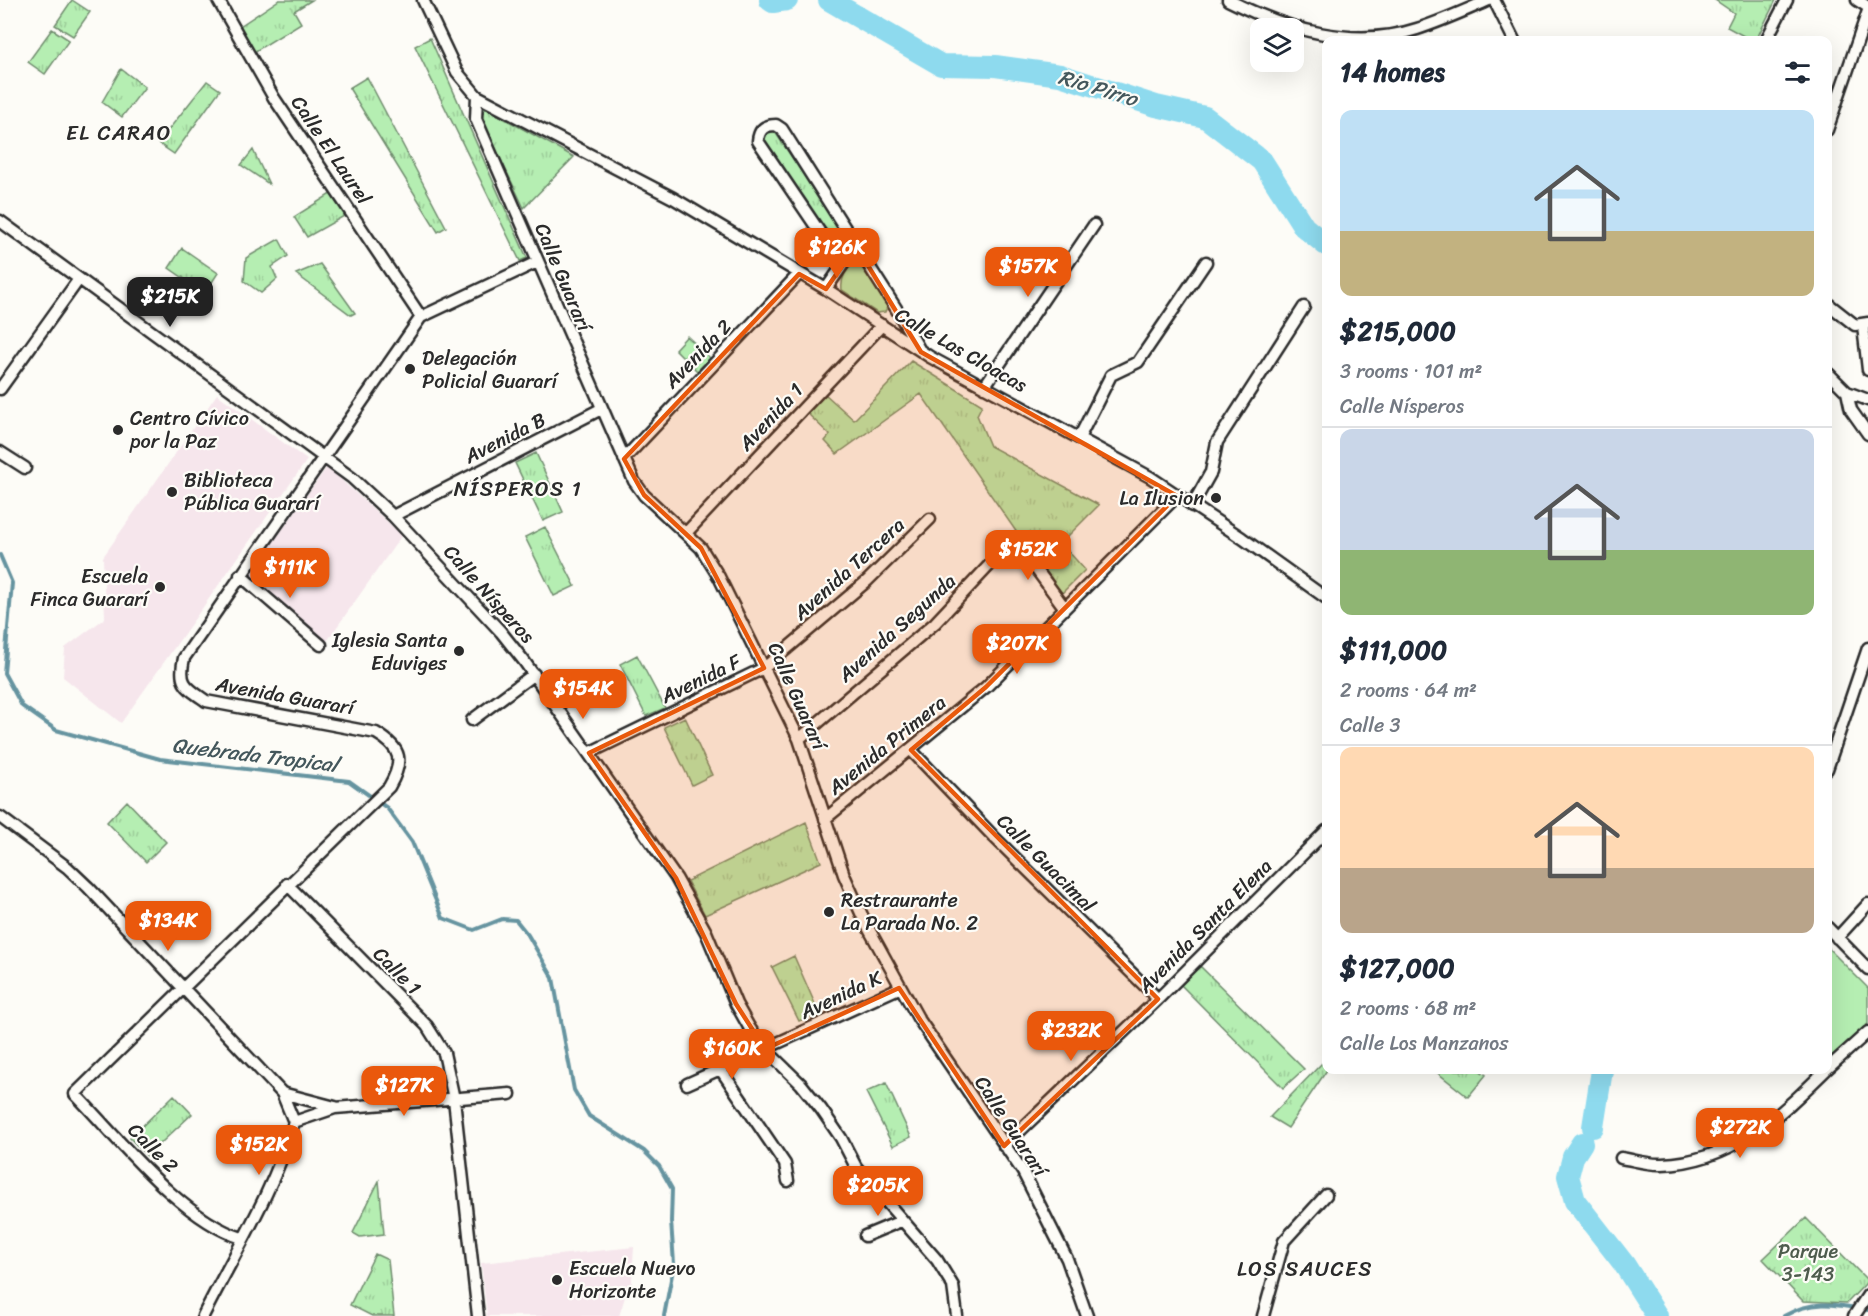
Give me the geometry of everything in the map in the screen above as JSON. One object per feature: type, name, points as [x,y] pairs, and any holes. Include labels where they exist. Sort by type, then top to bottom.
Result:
[{"type":"street","name":"Calle El Laurel","points":[[218,0],[274,98],[421,317]]},
{"type":"street","name":"Calle Las Cloacas","points":[[423,0],[457,72],[477,96],[674,198],[826,289],[921,352],[1079,438],[1177,496],[1322,595]]},
{"type":"street","points":[[1228,0],[1283,24],[1318,34],[1344,36]]},
{"type":"street","points":[[1382,36],[1416,30],[1492,0],[1512,36]]},
{"type":"street","points":[[1768,36],[1787,0]]},
{"type":"street","points":[[1832,115],[1868,9],[1857,0]]},
{"type":"street","name":"Calle Guararí","points":[[477,96],[476,119],[624,459],[644,495],[700,548],[719,577],[799,739],[844,875],[864,922],[899,988],[1023,1172],[1066,1259],[1087,1316]]},
{"type":"street","points":[[842,264],[758,141],[759,134],[766,126],[776,125],[782,129],[921,352]]},
{"type":"street","name":"Calle Nísperos","points":[[0,221],[352,478],[393,516],[501,632],[534,674],[676,878],[705,932],[736,1004],[765,1050],[801,1084],[841,1138],[856,1167],[931,1253],[952,1286],[957,1316]]},
{"type":"street","points":[[984,387],[1094,225]]},
{"type":"street","points":[[826,289],[856,246]]},
{"type":"street","name":"Avenida Guararí","points":[[75,1094],[287,884],[389,787],[397,773],[399,757],[393,742],[376,733],[206,701],[186,687],[180,675],[184,658],[421,317],[537,262]]},
{"type":"street","points":[[1079,438],[1111,375],[1138,362],[1206,262]]},
{"type":"street","name":"Avenida 2","points":[[624,459],[799,274]]},
{"type":"street","points":[[0,389],[79,279]]},
{"type":"street","points":[[1192,506],[1211,472],[1217,442],[1304,307]]},
{"type":"street","points":[[1832,307],[1855,325],[1865,324],[1868,369]]},
{"type":"street","name":"Avenida 1","points":[[686,533],[882,325]]},
{"type":"street","points":[[1832,377],[1847,392],[1868,400]]},
{"type":"street","points":[[1847,392],[1851,410],[1868,434]]},
{"type":"street","name":"Avenida B","points":[[393,516],[602,409]]},
{"type":"street","points":[[0,452],[25,468]]},
{"type":"street","name":"Avenida Primera","points":[[825,819],[986,687],[1177,496]]},
{"type":"street","name":"Avenida Tercera","points":[[764,668],[867,580],[930,519]]},
{"type":"street","name":"Avenida Segunda","points":[[799,739],[934,623],[1014,539],[1064,607]]},
{"type":"street","points":[[240,575],[321,645]]},
{"type":"street","points":[[1832,755],[1864,668],[1868,648]]},
{"type":"street","name":"Avenida F","points":[[589,753],[764,668]]},
{"type":"street","points":[[472,720],[534,674]]},
{"type":"street","name":"Calle Guacimal","points":[[911,750],[986,830],[1158,999]]},
{"type":"street","points":[[0,817],[82,881],[282,1094],[294,1122],[264,1200],[203,1316]]},
{"type":"street","name":"Avenida Santa Elena","points":[[1004,1146],[1158,999],[1322,835]]},
{"type":"street","name":"Calle 1","points":[[287,884],[427,1026],[444,1053],[454,1099],[478,1316]]},
{"type":"street","points":[[1837,938],[1868,904]]},
{"type":"street","points":[[1832,932],[1868,969]]},
{"type":"street","name":"Avenida K","points":[[765,1050],[899,988]]},
{"type":"street","points":[[1832,1064],[1868,1032]]},
{"type":"street","points":[[687,1084],[765,1050]]},
{"type":"street","points":[[721,1070],[785,1164],[788,1181]]},
{"type":"street","points":[[1621,1158],[1659,1165],[1682,1163],[1708,1157],[1738,1145],[1762,1129],[1822,1074]]},
{"type":"street","name":"Calle 2","points":[[75,1094],[182,1204],[202,1220],[242,1238]]},
{"type":"street","points":[[282,1094],[335,1107]]},
{"type":"street","points":[[294,1122],[335,1107],[510,1095]]},
{"type":"street","points":[[1263,1316],[1284,1241],[1326,1196]]},
{"type":"street","points":[[865,1236],[901,1221]]},
{"type":"street","points":[[1854,1316],[1867,1297]]},
{"type":"highlighted area","points":[[856,246],[921,352],[1177,496],[986,687],[911,750],[1158,999],[1004,1146],[899,988],[765,1049],[736,1004],[676,878],[589,753],[764,668],[701,548],[644,495],[624,459],[799,274],[826,289]]},
{"type":"shaded area","name":"Escuela Finca Guararí","points":[[217,394],[307,460],[121,723],[63,677],[65,648],[105,618],[103,557]]},
{"type":"shaded area","points":[[327,467],[402,535],[327,641],[250,575]]},
{"type":"shaded area","name":"Escuela Nuevo Horizonte","points":[[634,1247],[631,1296],[625,1297],[619,1316],[487,1316],[481,1263]]},
{"type":"green space","points":[[72,0],[90,12],[73,36],[55,25]]},
{"type":"green space","points":[[279,0],[312,0],[294,11],[301,23],[254,52],[240,26]]},
{"type":"green space","points":[[1715,0],[1776,0],[1758,36],[1744,36],[1727,27],[1734,13]]},
{"type":"green space","points":[[52,29],[69,40],[45,74],[28,62]]},
{"type":"green space","points":[[430,38],[527,258],[520,261],[415,46]]},
{"type":"green space","points":[[121,69],[145,87],[122,117],[102,102]]},
{"type":"green space","points":[[367,77],[446,227],[438,232],[349,88]]},
{"type":"green space","points":[[207,81],[220,90],[174,154],[158,143]]},
{"type":"green space","points":[[485,108],[574,157],[524,208],[481,118]]},
{"type":"green space","points":[[773,129],[852,247],[840,256],[762,141],[764,132]]},
{"type":"green space","points":[[253,150],[269,184],[241,165]]},
{"type":"green space","points":[[332,193],[346,215],[307,237],[294,217]]},
{"type":"green space","points":[[279,239],[288,256],[272,267],[277,279],[261,293],[244,281],[246,258]]},
{"type":"green space","points":[[182,248],[218,273],[205,293],[169,268]]},
{"type":"green space","points":[[857,257],[889,302],[885,312],[877,313],[842,290],[844,276]]},
{"type":"green space","points":[[320,264],[355,313],[351,315],[296,274]]},
{"type":"green space","points":[[687,336],[710,358],[697,371],[675,349]]},
{"type":"green space","points":[[911,361],[982,405],[977,415],[990,446],[1099,505],[1061,543],[1085,570],[1060,595],[921,394],[837,454],[825,441],[830,435],[807,413],[825,394],[854,420]]},
{"type":"green space","points":[[536,453],[563,512],[543,521],[515,463]]},
{"type":"green space","points":[[545,527],[575,586],[554,596],[525,537]]},
{"type":"green space","points":[[637,655],[665,708],[646,716],[620,664]]},
{"type":"green space","points":[[685,717],[712,775],[692,785],[664,727]]},
{"type":"green space","points":[[127,801],[166,842],[146,862],[107,822]]},
{"type":"green space","points":[[806,822],[821,862],[705,915],[687,881]]},
{"type":"green space","points":[[1832,952],[1868,988],[1868,1024],[1832,1056]]},
{"type":"green space","points":[[794,956],[819,1013],[799,1021],[772,967]]},
{"type":"green space","points":[[1200,966],[1304,1069],[1283,1088],[1181,985]]},
{"type":"green space","points":[[1322,1063],[1322,1074],[1324,1074],[1288,1128],[1270,1117]]},
{"type":"green space","points":[[1439,1074],[1486,1075],[1468,1097]]},
{"type":"green space","points":[[886,1083],[911,1137],[893,1146],[866,1092]]},
{"type":"green space","points":[[174,1095],[192,1114],[147,1156],[130,1138]]},
{"type":"green space","points":[[379,1181],[384,1234],[360,1237],[353,1233]]},
{"type":"green space","name":"Parque 3-143","points":[[1806,1218],[1868,1281],[1847,1303],[1803,1301],[1763,1259]]},
{"type":"green space","points":[[375,1254],[388,1260],[394,1316],[372,1316],[350,1305]]},
{"type":"waterway","name":"Rio Pirro","points":[[770,0],[773,2],[787,0]]},
{"type":"waterway","name":"Rio Pirro","points":[[829,0],[941,65],[995,66],[1060,75],[1156,106],[1205,117],[1262,161],[1304,227],[1322,242]]},
{"type":"waterway","name":"Quebrada Tropical","points":[[0,555],[12,583],[4,673],[22,706],[56,730],[160,759],[349,781],[387,808],[412,842],[443,918],[474,930],[502,919],[516,920],[528,935],[553,978],[574,1090],[589,1116],[644,1151],[659,1166],[672,1189],[671,1221],[674,1264],[664,1316]]},
{"type":"waterway","name":"Rio Pirro","points":[[1593,1127],[1601,1074]]},
{"type":"waterway","name":"Rio Pirro","points":[[1582,1143],[1573,1157],[1568,1176],[1575,1201],[1624,1264],[1657,1316]]},
{"type":"waterway","points":[[1784,1316],[1805,1307],[1824,1304],[1868,1310]]},
{"type":"place","name":"Delegación Policial Guararí","points":[[410,369]]},
{"type":"place","name":"Centro Cívico por la Paz","points":[[118,430]]},
{"type":"place","name":"Biblioteca Pública Guararí","points":[[172,492]]},
{"type":"place","name":"La Ilusion","points":[[1216,498]]},
{"type":"place","name":"Escuela Finca Guararí","points":[[160,587]]},
{"type":"place","name":"Iglesia Santa Eduviges","points":[[459,651]]},
{"type":"place","name":"Restraurante La Parada No. 2","points":[[829,912]]},
{"type":"place","name":"Escuela Nuevo Horizonte","points":[[557,1280]]},
{"type":"district","name":"EL CARAO","points":[[119,133]]},
{"type":"district","name":"NÍSPEROS 1","points":[[518,489]]},
{"type":"district","name":"LOS SAUCES","points":[[1305,1269]]}]
